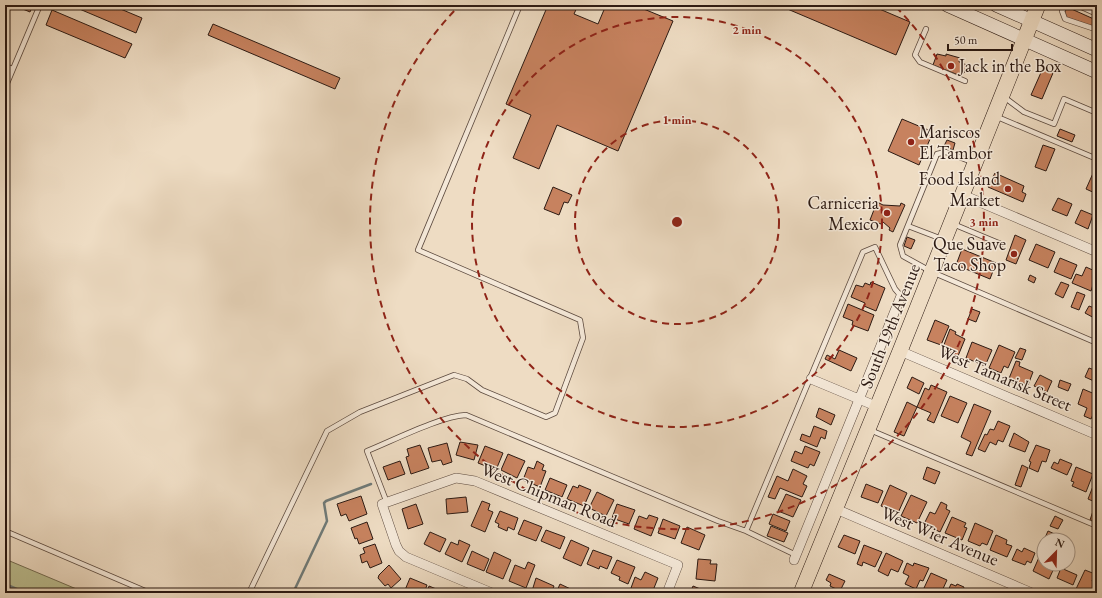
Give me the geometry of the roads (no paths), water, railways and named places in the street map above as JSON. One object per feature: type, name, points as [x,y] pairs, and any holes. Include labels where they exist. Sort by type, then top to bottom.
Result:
[{"type":"main road","points":[[947,5],[1097,72]]},
{"type":"main road","points":[[996,5],[1097,50]]},
{"type":"main road","name":"South 19th Avenue","points":[[804,591],[1003,96],[1038,5]]},
{"type":"street","points":[[963,195],[1097,252]]},
{"type":"street","points":[[795,557],[901,296]]},
{"type":"street","name":"West Tamarisk Street","points":[[900,351],[1097,435]]},
{"type":"street","points":[[811,379],[878,407]]},
{"type":"street","name":"West Chipman Road","points":[[385,503],[456,478],[469,479],[678,565],[667,593]]},
{"type":"street","points":[[385,503],[396,545],[399,551],[406,557],[492,593]]},
{"type":"street","name":"West Wier Avenue","points":[[836,509],[1032,593]]},
{"type":"lane","points":[[5,88],[40,5]]},
{"type":"lane","points":[[249,593],[327,431],[360,412],[454,375],[467,379],[482,390],[546,417],[555,413],[583,338],[580,320],[418,250],[520,5]]},
{"type":"lane","points":[[1066,5],[1062,11],[1065,19],[1095,29],[1097,27]]},
{"type":"lane","points":[[1077,5],[1097,14]]},
{"type":"lane","points":[[926,30],[915,55],[916,58],[920,62],[965,81]]},
{"type":"lane","points":[[5,66],[13,69]]},
{"type":"lane","points":[[1003,96],[1024,112],[1054,124],[1064,100],[1097,113]]},
{"type":"lane","points":[[995,116],[1097,159]]},
{"type":"lane","points":[[976,163],[946,152],[937,154],[900,245],[903,256],[932,272],[1097,343]]},
{"type":"lane","points":[[951,224],[1001,244]]},
{"type":"lane","points":[[908,226],[944,240]]},
{"type":"lane","points":[[746,531],[863,252],[875,247],[894,289],[901,296]]},
{"type":"lane","points":[[385,503],[367,451],[439,422],[466,415],[718,521],[746,531],[795,557]]},
{"type":"lane","points":[[868,429],[1097,526]]},
{"type":"lane","points":[[5,531],[150,593]]},
{"type":"waterway","points":[[293,593],[327,521],[324,503],[371,484]]},
{"type":"waterway","points":[[5,584],[26,593]]},
{"type":"place","name":"Jack in the Box","points":[[951,66]]},
{"type":"place","name":"Mariscos El Tambor","points":[[911,142]]},
{"type":"place","name":"Food Island Market","points":[[1008,189]]},
{"type":"place","name":"Carniceria Mexico","points":[[887,213]]},
{"type":"place","name":"Que Suave Taco Shop","points":[[1014,254]]}]
